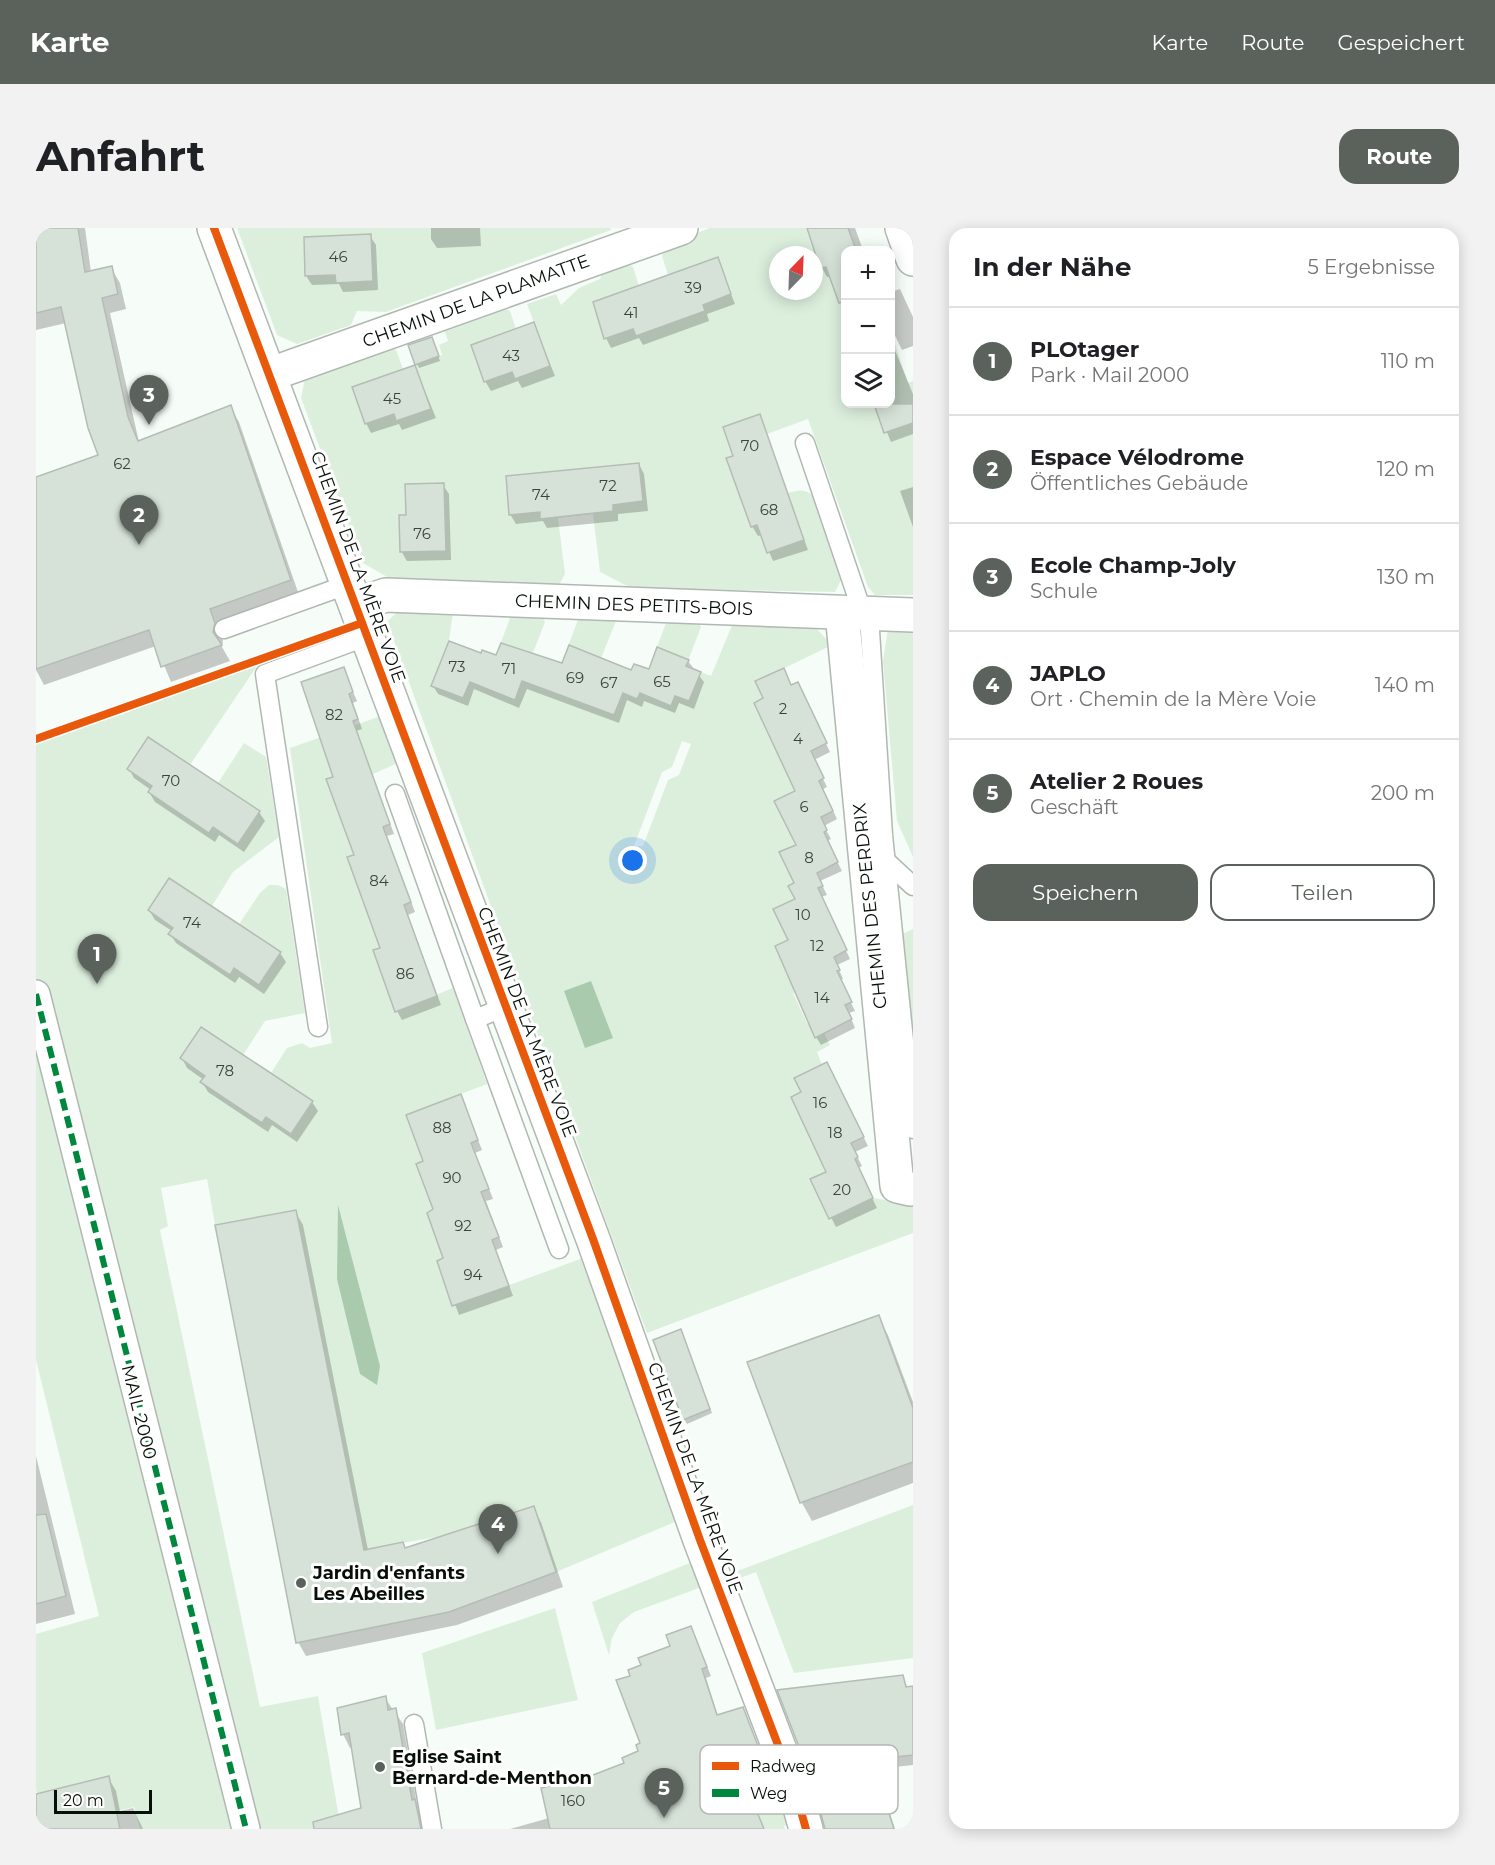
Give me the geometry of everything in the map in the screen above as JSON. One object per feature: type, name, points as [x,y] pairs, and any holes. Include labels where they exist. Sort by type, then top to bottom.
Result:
[{"type":"street","name":"CHEMIN DE LA MÈRE VOIE","points":[[214,228],[368,636],[490,1013],[593,1239],[700,1540],[778,1745]]},
{"type":"street","name":"CHEMIN DE LA PLAMATTE","points":[[271,374],[681,228]]},
{"type":"street","points":[[902,228],[913,259]]},
{"type":"street","name":"CHEMIN DES PETITS-BOIS","points":[[353,595],[913,615]]},
{"type":"street","name":"CHEMIN DES PERDRIX","points":[[858,614],[897,1186],[910,1189]]},
{"type":"street","name":"MAIL 2000","points":[[36,994],[246,1829]]},
{"type":"street","name":"CHEMIN DE LA MÈRE VOIE","points":[[802,1814],[806,1829]]},
{"type":"lane","points":[[805,442],[858,614],[913,1129]]},
{"type":"lane","points":[[224,629],[353,595]]},
{"type":"lane","points":[[318,1027],[265,674],[368,636]]},
{"type":"lane","points":[[395,794],[490,1013],[559,1249]]},
{"type":"lane","points":[[886,861],[913,886]]},
{"type":"lane","points":[[414,1724],[432,1829]]},
{"type":"shaded area","points":[[237,228],[610,228],[611,230],[386,312],[357,311],[351,325],[297,344],[277,335]]},
{"type":"shaded area","points":[[710,228],[848,228],[855,246],[841,246],[841,408],[895,408],[895,344],[908,383],[913,381],[913,595],[875,595],[868,587],[808,419],[767,434],[788,493],[803,491],[816,498],[841,580],[835,592],[631,588],[600,572],[593,514],[558,518],[565,574],[559,585],[389,578],[363,563],[301,398],[306,374],[384,346],[396,350],[403,369],[442,355],[439,345],[448,341],[442,323],[498,304],[510,311],[516,329],[534,323],[527,304],[556,294],[561,305],[579,288],[600,279],[605,264],[620,260],[633,267],[639,286],[668,275],[662,256],[668,244]]},
{"type":"shaded area","points":[[397,612],[453,612],[449,641],[481,653],[482,650],[496,655],[512,613],[542,614],[545,622],[522,681],[550,692],[580,615],[618,616],[583,703],[614,715],[623,693],[637,699],[668,618],[698,619],[701,627],[686,666],[711,676],[733,623],[813,625],[832,645],[756,682],[763,698],[754,703],[795,791],[799,843],[780,852],[794,883],[788,886],[795,899],[773,909],[788,940],[775,947],[788,976],[811,983],[793,993],[807,1023],[817,1019],[830,1045],[817,1052],[822,1065],[794,1078],[801,1092],[791,1097],[829,1170],[811,1179],[829,1219],[873,1198],[913,1205],[913,1233],[647,1333],[387,622]],"holes":[[[682,741],[691,744],[679,775],[668,780],[643,846],[634,846],[662,772],[672,767]]]},
{"type":"shaded area","points":[[889,622],[913,623],[913,857],[897,821],[883,661]]},
{"type":"shaded area","points":[[257,666],[190,765],[218,783],[244,743],[266,757],[279,837],[233,872],[212,906],[239,924],[260,893],[269,885],[278,885],[286,889],[305,1013],[265,1021],[243,1055],[271,1073],[287,1048],[302,1043],[310,1048],[332,1043],[290,748],[381,716],[400,762],[371,775],[367,764],[326,779],[354,855],[347,857],[383,947],[374,950],[396,1011],[453,988],[487,1084],[406,1115],[423,1161],[416,1164],[433,1209],[427,1212],[443,1258],[437,1261],[452,1306],[583,1258],[682,1519],[556,1572],[534,1506],[442,1536],[364,1550],[296,1210],[215,1225],[207,1179],[161,1188],[168,1226],[160,1230],[260,1707],[318,1696],[341,1829],[140,1829],[134,1807],[116,1811],[109,1776],[37,1793],[36,1788],[36,1634],[99,1616],[36,1360],[36,744]]},
{"type":"shaded area","points":[[913,929],[913,1048],[903,934]]},
{"type":"shaded area","points":[[591,981],[613,1038],[585,1048],[564,991]]},
{"type":"shaded area","points":[[338,1205],[380,1366],[377,1385],[360,1374],[337,1279]]},
{"type":"shaded area","points":[[913,1505],[913,1658],[794,1673],[756,1572],[735,1580],[732,1573]]},
{"type":"shaded area","points":[[695,1561],[712,1592],[699,1588],[634,1612],[620,1623],[612,1638],[609,1655],[592,1602]]},
{"type":"shaded area","points":[[555,1608],[578,1700],[436,1730],[422,1653]]},
{"type":"shaded area","points":[[739,1814],[794,1814],[796,1822],[784,1826],[785,1829],[722,1829]]},
{"type":"building","points":[[36,228],[78,228],[85,272],[112,266],[118,294],[102,298],[128,417],[138,441],[231,405],[291,580],[210,609],[215,623],[213,632],[222,645],[161,667],[149,630],[36,669],[36,477],[98,455],[88,428],[61,307],[36,313]]},
{"type":"building","points":[[807,228],[848,228],[855,246],[841,246],[841,302],[839,303],[826,267],[823,268],[823,246],[813,246]]},
{"type":"building","points":[[371,234],[373,281],[336,283],[335,275],[305,276],[304,237]]},
{"type":"building","points":[[718,257],[731,294],[703,305],[705,311],[636,336],[633,329],[604,339],[593,302]]},
{"type":"building","points":[[534,322],[550,366],[515,379],[512,372],[484,382],[471,345]]},
{"type":"building","points":[[432,337],[439,356],[415,365],[408,345]]},
{"type":"building","points":[[415,365],[431,409],[396,421],[394,414],[365,424],[352,387]]},
{"type":"building","points":[[895,404],[913,404],[913,423],[884,433],[875,408],[895,408]]},
{"type":"building","points":[[760,414],[804,540],[767,553],[757,525],[751,527],[726,458],[733,456],[723,427]]},
{"type":"building","points":[[639,463],[643,501],[613,505],[613,511],[540,519],[540,512],[509,515],[506,476]]},
{"type":"building","points":[[444,483],[446,551],[400,552],[399,515],[406,515],[405,484]]},
{"type":"building","points":[[449,641],[481,653],[482,650],[496,655],[501,643],[562,663],[569,645],[631,670],[634,664],[649,669],[657,647],[689,660],[686,666],[701,672],[689,701],[675,696],[671,706],[640,693],[637,699],[623,693],[614,715],[522,681],[515,700],[470,682],[463,698],[431,686]]},
{"type":"building","points":[[344,667],[353,692],[349,694],[358,719],[353,721],[390,824],[383,827],[411,902],[404,905],[437,996],[395,1012],[373,950],[380,948],[347,857],[354,855],[326,779],[333,777],[301,682]]},
{"type":"building","points":[[784,668],[791,685],[798,682],[827,743],[811,751],[824,778],[819,781],[833,811],[821,817],[827,830],[824,832],[838,862],[817,873],[823,886],[818,888],[847,950],[834,957],[840,970],[837,971],[852,1002],[845,1005],[852,1019],[815,1038],[775,946],[788,940],[773,909],[795,899],[788,886],[794,883],[779,852],[796,845],[774,801],[795,791],[754,703],[763,698],[755,681]]},
{"type":"building","points":[[148,737],[260,811],[238,844],[213,827],[209,833],[148,792],[152,786],[127,769]]},
{"type":"building","points":[[169,878],[281,952],[259,985],[234,968],[230,975],[168,934],[173,928],[148,910]]},
{"type":"building","points":[[201,1027],[313,1101],[291,1134],[266,1117],[262,1123],[200,1082],[205,1076],[180,1058]]},
{"type":"building","points":[[827,1062],[864,1137],[851,1143],[858,1157],[855,1159],[873,1198],[829,1219],[810,1179],[826,1172],[791,1097],[801,1092],[794,1078]]},
{"type":"building","points":[[461,1094],[478,1140],[471,1143],[489,1189],[481,1192],[499,1237],[492,1240],[509,1286],[452,1306],[437,1261],[443,1258],[427,1213],[433,1209],[416,1164],[423,1161],[406,1115]]},
{"type":"building","points":[[296,1210],[364,1550],[403,1542],[405,1548],[534,1506],[556,1572],[449,1612],[296,1643],[215,1225]]},
{"type":"building","points":[[879,1315],[913,1408],[913,1462],[800,1503],[747,1362]]},
{"type":"building","points":[[681,1329],[710,1409],[683,1420],[653,1340]]},
{"type":"building","points":[[46,1514],[66,1596],[36,1604],[36,1515]]},
{"type":"building","points":[[691,1626],[707,1667],[702,1669],[717,1715],[743,1707],[758,1745],[700,1745],[700,1814],[758,1814],[764,1829],[550,1829],[541,1788],[593,1775],[624,1763],[622,1758],[638,1751],[636,1745],[640,1743],[616,1680],[630,1676],[628,1670],[641,1665],[638,1658],[670,1646],[666,1635]]},
{"type":"building","points":[[903,1675],[906,1687],[913,1686],[913,1755],[898,1757],[898,1745],[798,1745],[777,1690]]},
{"type":"building","name":"Eglise Saint Bernard-de-Menthon","points":[[386,1696],[388,1710],[396,1708],[412,1800],[415,1799],[421,1829],[314,1829],[313,1822],[361,1808],[349,1733],[341,1735],[337,1708]]},
{"type":"building","points":[[109,1776],[120,1829],[36,1829],[36,1794]]},
{"type":"building","points":[[821,1814],[889,1814],[894,1829],[825,1829]]},
{"type":"marked path","points":[[36,994],[246,1829]]},
{"type":"cycle path","points":[[214,228],[593,1239],[700,1540],[778,1745]]},
{"type":"cycle path","points":[[36,739],[362,623]]},
{"type":"cycle path","points":[[802,1814],[806,1829]]},
{"type":"place","name":"Ecole Champ-Joly","points":[[149,425]]},
{"type":"place","name":"Espace Vélodrome","points":[[139,545]]},
{"type":"place","name":"PLOtager","points":[[97,984]]},
{"type":"place","name":"JAPLO","points":[[498,1554]]},
{"type":"place","name":"Jardin d'enfants Les Abeilles","points":[[301,1583]]},
{"type":"place","name":"Eglise Saint Bernard-de-Menthon","points":[[380,1767]]},
{"type":"place","name":"Atelier 2 Roues","points":[[664,1818]]}]
